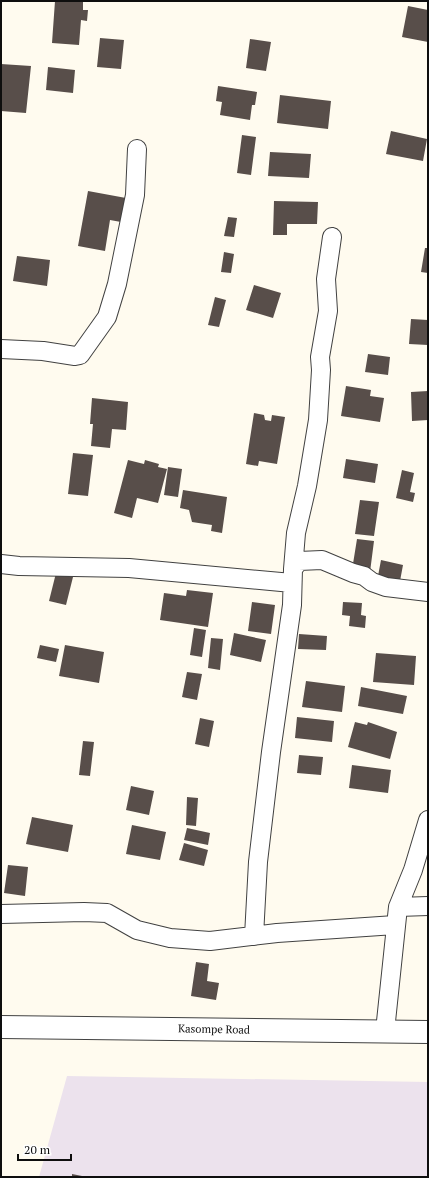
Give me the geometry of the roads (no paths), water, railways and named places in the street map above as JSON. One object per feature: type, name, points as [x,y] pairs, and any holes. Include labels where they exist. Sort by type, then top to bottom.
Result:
[{"type":"street","points":[[1,349],[44,351],[75,356],[80,355],[97,332],[107,317],[117,284],[135,195],[137,149]]},
{"type":"street","points":[[254,936],[258,862],[271,752],[292,605],[296,532],[307,486],[318,420],[321,370],[320,357],[328,311],[326,279],[332,237]]},
{"type":"street","points":[[293,576],[299,562],[322,560],[364,576],[372,582],[386,587],[428,592]]},
{"type":"street","points":[[1,564],[19,566],[128,568],[293,576]]},
{"type":"street","points":[[385,1031],[397,916],[428,820]]},
{"type":"street","points":[[1,914],[84,912],[107,913],[137,930],[170,938],[210,941],[397,916],[428,906]]},
{"type":"street","name":"Kasompe Road","points":[[1,1027],[428,1032]]}]
